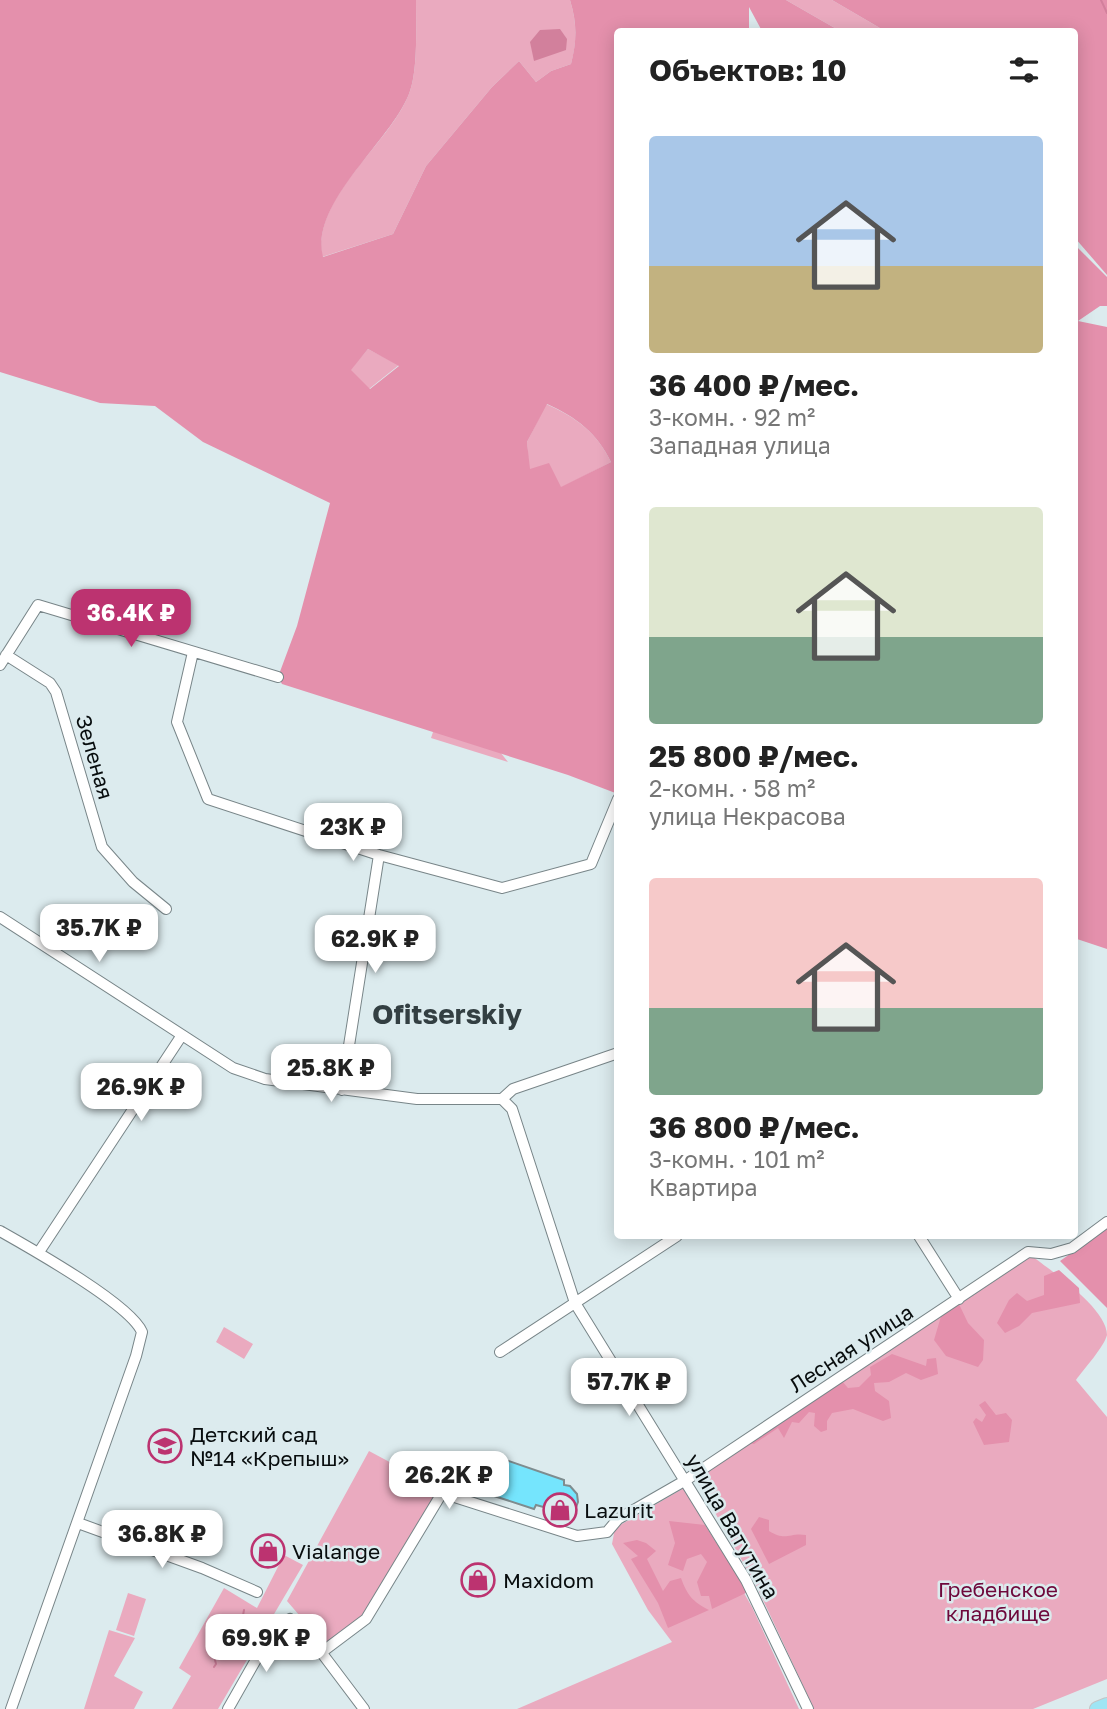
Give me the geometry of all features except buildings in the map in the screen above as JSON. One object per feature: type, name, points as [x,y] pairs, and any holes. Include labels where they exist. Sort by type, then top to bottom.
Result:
[{"type":"main road","points":[[1097,1709],[1107,1705]]},
{"type":"street","points":[[3,660],[38,605],[278,677]]},
{"type":"street","points":[[0,642],[14,640]]},
{"type":"street","points":[[193,652],[177,722],[208,799],[379,855],[502,888],[591,864],[614,809]]},
{"type":"street","name":"Зеленая","points":[[3,660],[50,682],[56,692],[102,847],[134,882],[166,909]]},
{"type":"street","points":[[342,1090],[379,855]]},
{"type":"street","points":[[0,917],[246,1074],[417,1099],[502,1098],[513,1089],[614,1054]]},
{"type":"street","points":[[39,1252],[182,1035]]},
{"type":"street","name":"улица Ватутина","points":[[502,1098],[512,1109],[575,1303],[746,1580],[808,1709]]},
{"type":"street","name":"Лесная улица","points":[[322,1652],[366,1619],[442,1493],[577,1536],[607,1532],[618,1519],[686,1480],[1028,1252],[1051,1254],[1072,1248],[1107,1222]]},
{"type":"street","points":[[0,1231],[39,1252],[132,1315],[142,1332],[78,1523],[11,1709]]},
{"type":"street","points":[[500,1352],[672,1239]]},
{"type":"street","points":[[921,1239],[960,1299]]},
{"type":"street","points":[[78,1523],[202,1568],[257,1592]]},
{"type":"street","points":[[228,1709],[274,1628],[290,1619],[322,1652],[364,1709]]},
{"type":"green space","points":[[416,0],[570,0],[575,32],[571,64],[551,71],[536,82],[519,61],[492,87],[426,166],[393,234],[322,257],[322,234],[329,213],[341,191],[401,111],[410,91],[415,59]]},
{"type":"green space","points":[[786,0],[832,0],[880,28],[835,28]]},
{"type":"green space","points":[[368,349],[399,365],[369,389],[350,370]]},
{"type":"green space","points":[[546,404],[585,427],[611,462],[561,488],[529,470],[527,442]]},
{"type":"green space","points":[[435,726],[485,733],[508,762],[431,738]]},
{"type":"green space","name":"Гребенское кладбище","points":[[1032,1256],[1088,1302],[1105,1324],[1107,1335],[1098,1352],[1076,1380],[1107,1417],[1107,1679],[1033,1709],[814,1709],[757,1587],[696,1479]]},
{"type":"green space","points":[[224,1327],[253,1344],[244,1359],[216,1342]]},
{"type":"green space","points":[[369,1451],[440,1489],[366,1623],[330,1651],[287,1601]]},
{"type":"green space","points":[[684,1488],[752,1607],[799,1709],[517,1709],[672,1642],[648,1610],[612,1544],[615,1528]]},
{"type":"green space","points":[[284,1555],[303,1565],[218,1709],[172,1709],[191,1676],[179,1668],[224,1588],[257,1608]]},
{"type":"green space","points":[[128,1593],[146,1599],[134,1636],[116,1630]]},
{"type":"green space","points":[[109,1630],[135,1638],[114,1676],[143,1692],[134,1709],[84,1709]]},
{"type":"shaded area","points":[[0,0],[416,0],[415,59],[410,91],[401,110],[355,171],[328,215],[322,236],[323,257],[393,234],[426,166],[492,87],[519,61],[536,82],[551,71],[571,64],[575,32],[570,0],[786,0],[835,28],[760,28],[749,7],[749,28],[614,28],[614,792],[568,775],[282,684],[278,677],[297,626],[330,503],[203,442],[155,406],[100,403],[0,372]],"holes":[[[368,349],[399,366],[370,389],[351,370]],[[547,404],[567,414],[592,434],[611,462],[561,487],[549,463],[530,469],[527,442]]]},
{"type":"shaded area","points":[[832,0],[1107,0],[1107,275],[1078,241],[1078,28],[880,28]]},
{"type":"shaded area","points":[[560,29],[567,39],[566,50],[534,61],[530,42],[540,30]]},
{"type":"shaded area","points":[[1078,248],[1107,277],[1107,306],[1100,306],[1078,321]]},
{"type":"shaded area","points":[[1078,321],[1107,327],[1107,949],[1078,939]]},
{"type":"shaded area","points":[[1107,1228],[1107,1308],[1060,1261]]},
{"type":"shaded area","points":[[1059,1270],[1079,1288],[1080,1303],[1032,1313],[1019,1326],[1005,1333],[997,1323],[1009,1300],[1017,1293],[1027,1301],[1044,1295],[1044,1276]]},
{"type":"shaded area","points":[[958,1302],[968,1323],[984,1340],[983,1360],[978,1367],[946,1356],[934,1340],[942,1313]]},
{"type":"shaded area","points":[[892,1354],[926,1366],[927,1359],[936,1358],[938,1374],[921,1380],[906,1373],[889,1382],[874,1383],[875,1391],[889,1401],[891,1418],[883,1421],[853,1409],[832,1413],[827,1421],[827,1430],[821,1432],[814,1426],[815,1413],[809,1412],[799,1423],[792,1422],[784,1438],[778,1428],[754,1444],[749,1443],[841,1380],[848,1388],[859,1387],[871,1375],[870,1367]]},
{"type":"shaded area","points":[[985,1401],[996,1415],[1006,1413],[1012,1420],[1009,1442],[984,1445],[973,1422],[976,1418],[982,1422],[986,1415],[979,1405]]},
{"type":"shaded area","points":[[759,1517],[769,1520],[769,1531],[775,1534],[806,1535],[806,1545],[769,1564],[751,1529]]},
{"type":"shaded area","points":[[669,1521],[705,1525],[748,1592],[712,1609],[709,1596],[701,1596],[697,1582],[707,1562],[701,1554],[687,1559],[683,1571],[668,1565],[675,1543]]},
{"type":"shaded area","points":[[637,1540],[656,1551],[647,1559],[663,1591],[670,1581],[681,1578],[691,1597],[709,1610],[668,1628],[658,1603],[631,1559],[638,1556],[623,1543]]},
{"type":"waterway","points":[[1101,0],[1107,13]]},
{"type":"waterway","points":[[214,1667],[217,1646],[241,1626],[244,1610]]},
{"type":"place","name":"Детский сад №14 «Крепыш»","points":[[165,1446]]},
{"type":"place","name":"Lazurit","points":[[560,1510]]},
{"type":"place","name":"Vialange","points":[[268,1551]]},
{"type":"place","name":"Maxidom","points":[[478,1580]]},
{"type":"district","name":"Ofitserskiy","points":[[447,1013]]}]
